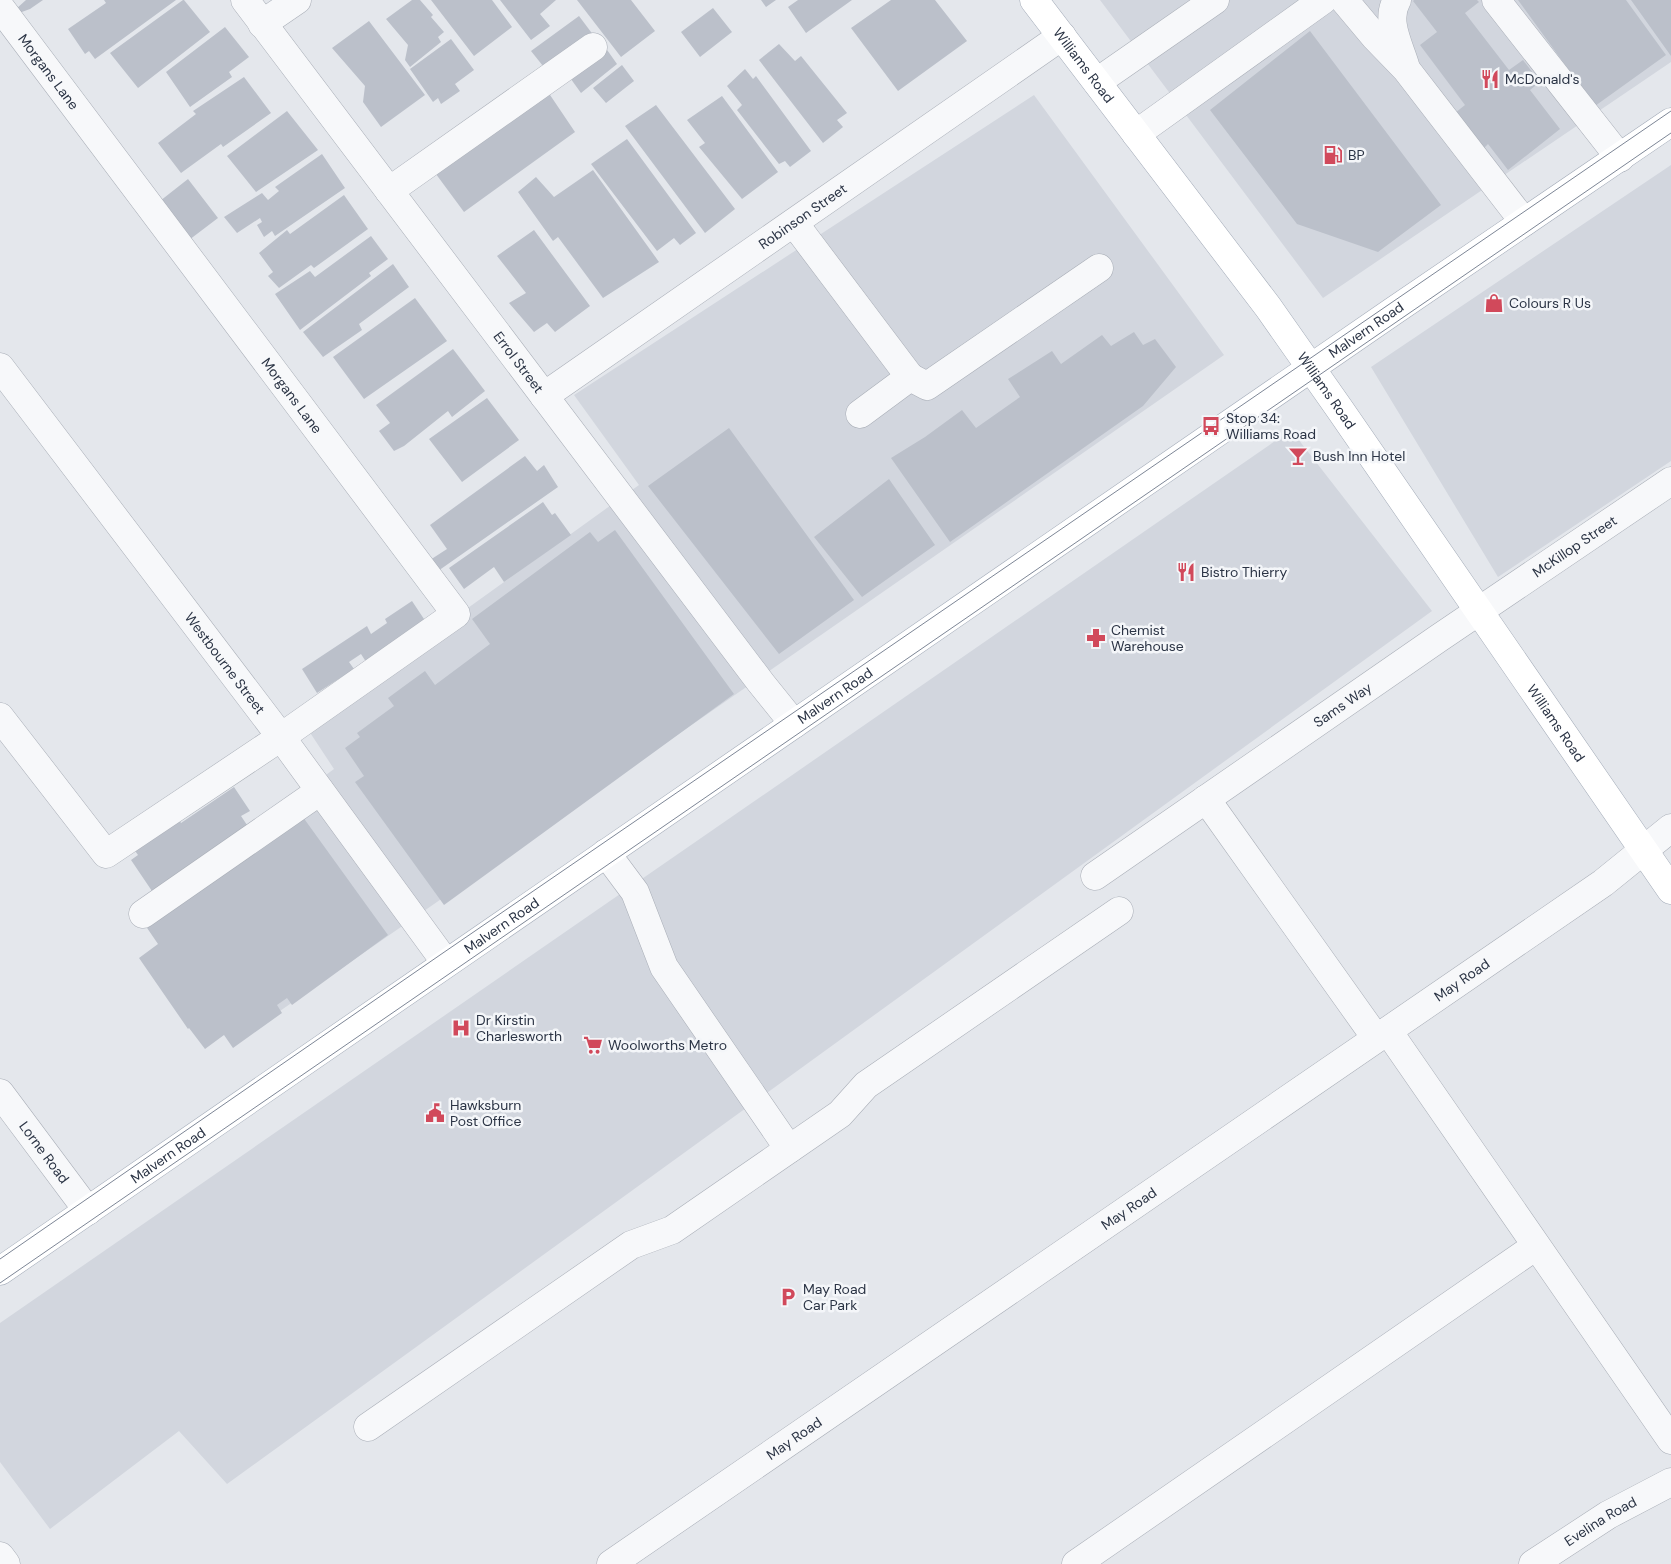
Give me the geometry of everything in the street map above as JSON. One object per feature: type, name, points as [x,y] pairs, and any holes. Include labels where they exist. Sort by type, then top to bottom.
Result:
[{"type":"main road","name":"Williams Road","points":[[1034,0],[1268,307],[1671,890]]},
{"type":"main road","name":"Malvern Road","points":[[0,1271],[1671,122]]},
{"type":"street","name":"Errol Street","points":[[245,0],[761,683],[794,724]]},
{"type":"street","points":[[262,24],[297,0]]},
{"type":"street","points":[[1097,82],[1215,0]]},
{"type":"street","points":[[1136,134],[1323,0]]},
{"type":"street","points":[[1344,0],[1375,37],[1406,69],[1524,222]]},
{"type":"street","points":[[1397,0],[1394,4],[1392,20],[1406,69]]},
{"type":"street","points":[[1496,0],[1620,158]]},
{"type":"street","name":"Morgans Lane","points":[[0,7],[456,614],[281,737]]},
{"type":"street","name":"Robinson Street","points":[[544,396],[1062,36]]},
{"type":"street","points":[[389,191],[593,47]]},
{"type":"street","points":[[794,223],[910,377],[927,386],[1099,268]]},
{"type":"street","name":"Westbourne Street","points":[[0,367],[281,737],[446,963]]},
{"type":"street","points":[[860,414],[910,377]]},
{"type":"street","name":"McKillop Street","points":[[1479,611],[1671,481]]},
{"type":"street","name":"Sams Way","points":[[1095,876],[1479,611]]},
{"type":"street","points":[[0,718],[106,854],[281,737]]},
{"type":"street","points":[[143,914],[320,791]]},
{"type":"street","points":[[1206,799],[1382,1034],[1536,1246],[1671,1440]]},
{"type":"street","name":"May Road","points":[[610,1564],[1603,883],[1671,828]]},
{"type":"street","points":[[606,853],[635,892],[664,967],[789,1149]]},
{"type":"street","points":[[368,1427],[631,1245],[672,1230],[840,1114],[866,1084],[1119,911]]},
{"type":"street","name":"Lorne Road","points":[[0,1093],[88,1211]]},
{"type":"street","points":[[1076,1564],[1536,1246]]},
{"type":"street","name":"Evelina Road","points":[[1533,1564],[1608,1515],[1671,1482]]},
{"type":"street","points":[[0,1556],[6,1564]]},
{"type":"shaded area","points":[[1100,0],[1671,0],[1671,62],[1323,298]]},
{"type":"shaded area","points":[[1034,95],[1224,355],[267,1020],[166,893],[334,769],[305,725],[639,485],[574,395]]},
{"type":"shaded area","points":[[1671,165],[1671,461],[1498,577],[1371,367]]},
{"type":"shaded area","points":[[1291,430],[1432,611],[227,1484],[179,1431],[50,1529],[0,1462],[0,1323]]},
{"type":"building","points":[[26,0],[43,0],[30,9],[19,13],[16,9]]},
{"type":"building","points":[[104,0],[176,0],[95,59],[89,51],[85,54],[68,29],[106,3]]},
{"type":"building","points":[[183,0],[210,32],[138,88],[110,53]]},
{"type":"building","points":[[412,0],[420,0],[444,32],[438,37],[441,42],[410,67],[405,60],[408,45],[386,19]]},
{"type":"building","points":[[431,0],[492,0],[512,27],[474,56]]},
{"type":"building","points":[[500,0],[556,0],[540,14],[550,26],[531,40]]},
{"type":"building","points":[[577,0],[631,0],[655,31],[621,57]]},
{"type":"building","points":[[761,0],[776,0],[766,7]]},
{"type":"building","points":[[798,0],[852,0],[806,33],[788,7]]},
{"type":"building","points":[[891,0],[935,0],[967,41],[898,91],[851,28]]},
{"type":"building","points":[[1414,0],[1477,0],[1479,2],[1465,13],[1509,70],[1523,60],[1540,82],[1530,90],[1560,129],[1508,170],[1488,144],[1483,149],[1455,113],[1465,105],[1420,45],[1437,32]]},
{"type":"building","points":[[1518,0],[1626,0],[1666,55],[1595,106]]},
{"type":"building","points":[[1631,0],[1671,0],[1671,56]]},
{"type":"building","points":[[713,8],[732,32],[700,57],[681,32]]},
{"type":"building","points":[[579,16],[594,36],[547,71],[531,51]]},
{"type":"building","points":[[369,21],[425,95],[381,127],[363,102],[365,86],[332,48]]},
{"type":"building","points":[[225,27],[249,57],[229,72],[232,77],[190,107],[166,72]]},
{"type":"building","points":[[1310,31],[1441,205],[1378,252],[1297,224],[1210,110]]},
{"type":"building","points":[[451,39],[474,70],[455,84],[460,91],[441,104],[438,98],[433,102],[410,69]]},
{"type":"building","points":[[779,44],[795,61],[801,56],[847,113],[837,120],[843,127],[823,143],[759,60]]},
{"type":"building","points":[[605,47],[617,64],[581,93],[568,75]]},
{"type":"building","points":[[622,65],[634,81],[606,103],[593,88]]},
{"type":"building","points":[[745,69],[753,79],[756,76],[811,151],[790,167],[785,161],[779,164],[737,110],[742,105],[727,86]]},
{"type":"building","points":[[244,77],[271,113],[223,147],[221,144],[181,173],[158,143],[196,114],[193,111]]},
{"type":"building","points":[[546,89],[575,132],[464,212],[430,166]]},
{"type":"building","points":[[722,96],[778,172],[742,199],[699,147],[705,143],[687,120]]},
{"type":"building","points":[[656,105],[735,209],[705,233],[625,126]]},
{"type":"building","points":[[287,111],[318,150],[256,192],[227,156]]},
{"type":"building","points":[[627,139],[696,233],[680,245],[674,238],[657,251],[591,164]]},
{"type":"building","points":[[322,154],[345,188],[275,236],[272,231],[264,237],[257,225],[262,222],[260,218],[237,233],[224,217],[262,193],[268,200],[279,191],[275,187]]},
{"type":"building","points":[[593,170],[659,262],[603,298],[558,237],[553,241],[518,192],[536,177],[554,197]]},
{"type":"building","points":[[188,179],[218,218],[189,240],[160,201]]},
{"type":"building","points":[[344,195],[368,229],[314,268],[311,265],[279,288],[268,276],[273,272],[259,253],[287,230],[290,234]]},
{"type":"building","points":[[534,230],[590,306],[555,332],[547,323],[534,332],[509,303],[526,293],[497,256]]},
{"type":"building","points":[[371,236],[388,259],[369,273],[371,276],[300,330],[275,294],[310,271],[315,277]]},
{"type":"building","points":[[393,264],[409,287],[359,324],[362,330],[323,357],[303,332]]},
{"type":"building","points":[[415,298],[447,341],[364,399],[333,357]]},
{"type":"building","points":[[1134,332],[1143,345],[1155,339],[1176,367],[1143,406],[950,542],[891,458],[925,437],[962,410],[976,428],[1020,397],[1008,379],[1052,351],[1061,364],[1102,335],[1111,346]]},
{"type":"building","points":[[453,349],[485,391],[452,417],[448,411],[404,446],[394,451],[379,431],[390,423],[376,405]]},
{"type":"building","points":[[487,398],[519,440],[462,482],[429,439]]},
{"type":"building","points":[[729,428],[854,600],[779,654],[648,486]]},
{"type":"building","points":[[525,456],[537,471],[544,465],[558,487],[438,571],[430,560],[447,549],[430,525]]},
{"type":"building","points":[[889,479],[935,545],[862,597],[814,537]]},
{"type":"building","points":[[543,502],[552,515],[555,513],[571,535],[504,582],[494,567],[464,589],[449,568]]},
{"type":"building","points":[[615,530],[734,694],[444,905],[355,782],[364,776],[345,748],[360,737],[357,733],[394,706],[388,698],[425,671],[435,685],[490,644],[472,619],[590,532],[598,542]]},
{"type":"building","points":[[412,601],[428,625],[368,665],[361,654],[349,662],[354,669],[317,693],[302,669],[367,626],[371,634],[387,623],[385,619]]},
{"type":"building","points":[[234,787],[250,811],[241,816],[247,825],[156,897],[131,860],[138,855],[133,848],[178,818],[181,823]]},
{"type":"building","points":[[300,813],[388,935],[292,1005],[287,998],[277,1005],[282,1013],[233,1048],[224,1035],[205,1049],[188,1029],[139,958],[158,944],[145,925]]},
{"type":"tram line","points":[[0,1259],[1671,111]]},
{"type":"tram line","points":[[0,1283],[1671,133]]},
{"type":"place","name":"McDonald's","points":[[1490,79]]},
{"type":"place","name":"BP","points":[[1333,155]]},
{"type":"place","name":"Colours R Us","points":[[1494,303]]},
{"type":"place","name":"Stop 34: Williams Road","points":[[1211,426]]},
{"type":"place","name":"Bush Inn Hotel","points":[[1298,456]]},
{"type":"place","name":"Bistro Thierry","points":[[1186,572]]},
{"type":"place","name":"Chemist Warehouse","points":[[1096,638]]},
{"type":"place","name":"Dr Kirstin Charlesworth","points":[[461,1028]]},
{"type":"place","name":"Woolworths Metro","points":[[593,1045]]},
{"type":"place","name":"Hawksburn Post Office","points":[[435,1113]]},
{"type":"place","name":"May Road Car Park","points":[[788,1297]]}]
